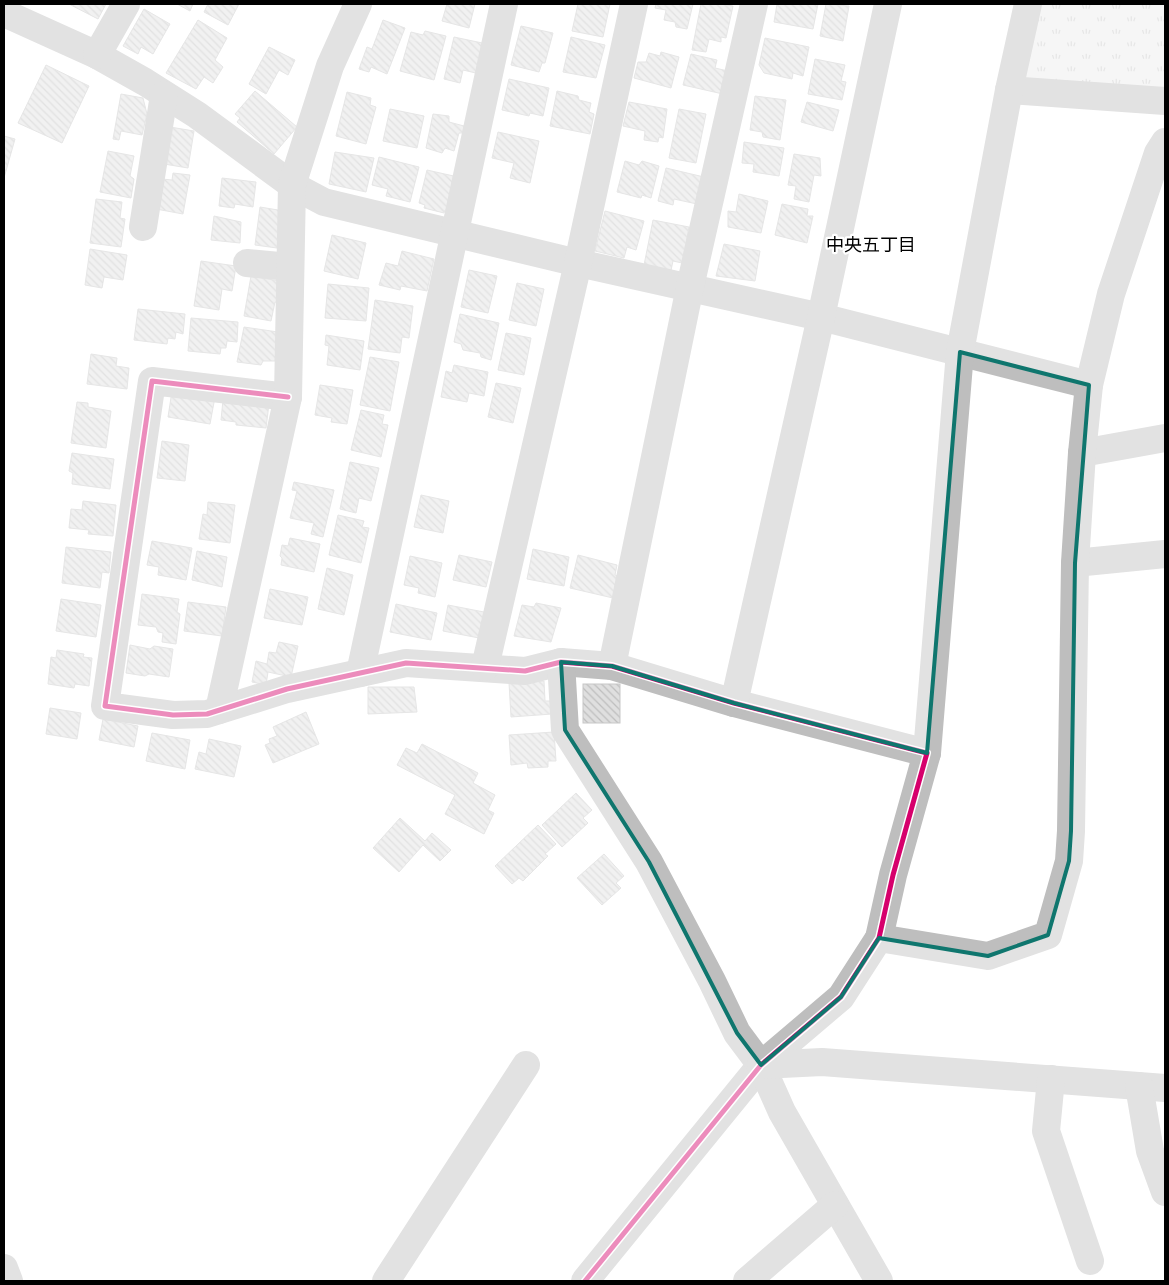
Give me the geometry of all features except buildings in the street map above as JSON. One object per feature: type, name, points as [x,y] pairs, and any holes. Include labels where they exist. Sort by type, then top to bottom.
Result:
[{"type":"street","points":[[97,55],[126,4]]},
{"type":"street","points":[[219,710],[288,397],[292,184],[330,66],[358,4]]},
{"type":"street","points":[[360,672],[504,4]]},
{"type":"street","points":[[485,667],[578,263],[634,4]]},
{"type":"street","points":[[612,666],[690,288],[754,4]]},
{"type":"street","points":[[734,703],[821,317],[888,4]]},
{"type":"street","points":[[585,1281],[761,1065],[841,997],[879,938],[893,875],[927,753],[960,352],[1009,90],[1028,4]]},
{"type":"street","points":[[4,13],[97,55],[145,82],[197,114],[292,184],[324,202],[578,263],[821,317],[1089,385]]},
{"type":"street","points":[[1009,90],[1165,101]]},
{"type":"street","points":[[143,227],[164,95]]},
{"type":"street","points":[[879,938],[988,956],[1048,935],[1069,862],[1074,563],[1089,385],[1111,294],[1158,153],[1165,142]]},
{"type":"street","points":[[248,263],[290,267]]},
{"type":"street","points":[[288,397],[152,380],[105,706],[173,715],[207,714],[287,689],[406,662],[525,671],[561,662],[612,666],[734,703],[927,753]]},
{"type":"street","points":[[1082,453],[1165,438]]},
{"type":"street","points":[[1074,563],[1165,554]]},
{"type":"street","points":[[561,662],[565,730],[649,862],[712,981],[737,1034],[761,1065],[782,1112],[879,1281]]},
{"type":"street","points":[[761,1065],[822,1062],[1152,1087],[1150,1151],[1165,1192]]},
{"type":"street","points":[[386,1281],[526,1065]]},
{"type":"street","points":[[1051,1079],[1046,1131],[1090,1261]]},
{"type":"street","points":[[747,1281],[835,1205]]},
{"type":"street","points":[[4,1268],[9,1281]]},
{"type":"highlighted area","points":[[960,352],[1089,385],[1075,563],[1069,861],[1048,935],[988,956],[879,938],[841,997],[761,1065],[737,1033],[649,862],[565,730],[561,662],[612,666],[734,703],[927,753]]},
{"type":"green space","points":[[1028,4],[1165,4],[1165,101],[1009,90]]},
{"type":"cycle path","points":[[288,397],[152,381],[105,706],[173,715],[207,714],[287,689],[406,663],[525,671],[561,662],[612,666],[734,703],[927,753],[893,875],[879,938],[841,997],[761,1065],[585,1281]]},
{"type":"district","name":"中央五丁目","points":[[871,244]]}]
